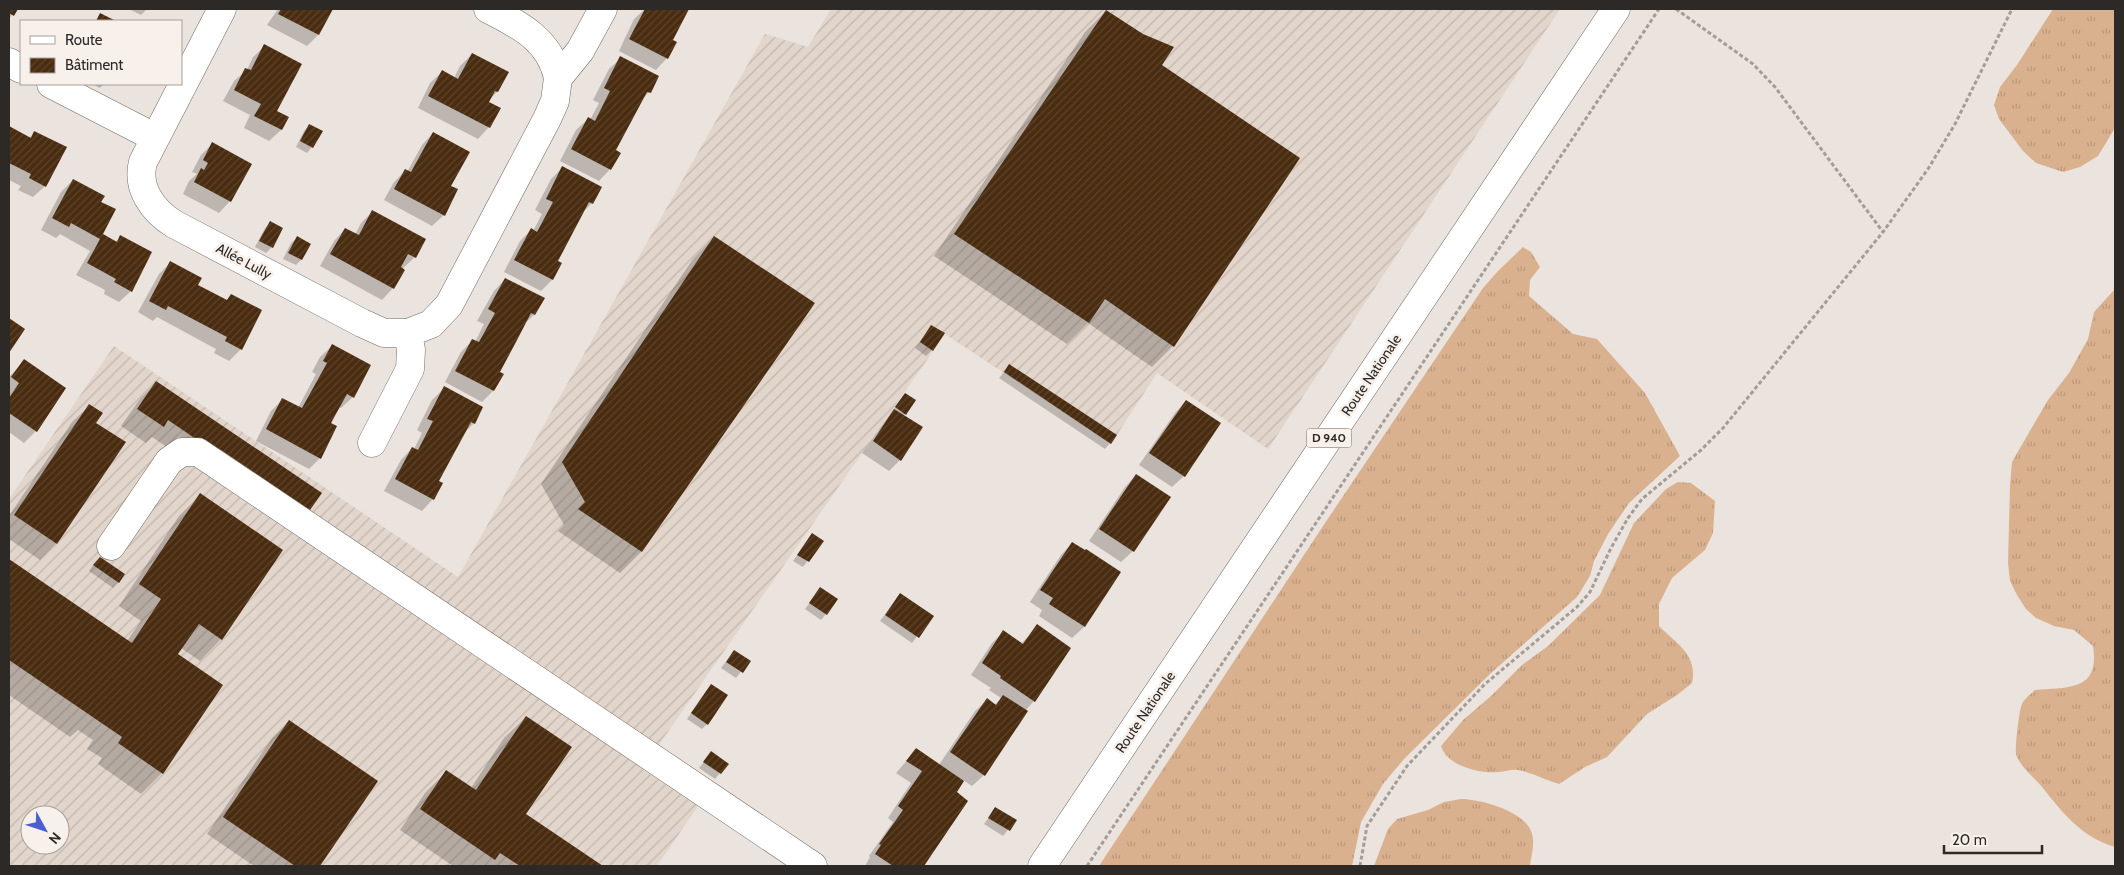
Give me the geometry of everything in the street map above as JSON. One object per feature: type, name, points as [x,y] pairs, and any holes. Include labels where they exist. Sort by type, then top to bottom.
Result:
[{"type":"street","name":"Allée Lully","points":[[182,84],[222,9]]},
{"type":"street","name":"Allée Lully","points":[[182,85],[142,162],[141,179],[149,200],[163,217],[368,326],[384,332],[408,333],[431,324],[449,306],[555,102],[558,78],[553,60],[538,39],[520,25],[488,9]]},
{"type":"street","points":[[558,78],[580,51],[603,9]]},
{"type":"street","name":"Route Nationale","points":[[1042,866],[1616,9]]},
{"type":"street","points":[[53,85],[154,137]]},
{"type":"street","points":[[372,443],[410,369],[412,350],[408,333]]},
{"type":"street","points":[[111,546],[169,461],[182,452],[198,452],[813,866]]},
{"type":"path","points":[[1088,866],[1659,9]]},
{"type":"path","points":[[1676,9],[1753,64],[1775,87],[1883,232]]},
{"type":"path","points":[[1360,866],[1367,826],[1407,766],[1485,684],[1577,607],[1590,592],[1611,548],[1628,518],[1642,499],[1700,450],[1722,428],[1883,232],[1928,169],[1955,124],[2012,9]]},
{"type":"shaded area","points":[[831,9],[1560,9],[1268,449],[1157,373],[1111,444],[945,334],[642,769],[698,806],[657,866],[9,866],[9,499],[114,346],[458,577],[765,34],[808,47]]},
{"type":"green space","points":[[2053,9],[2115,9],[2115,128],[2098,156],[2080,167],[2063,172],[2036,163],[2023,151],[1999,119],[1994,105],[2000,87],[2017,65]]},
{"type":"green space","points":[[1523,247],[1531,252],[1540,267],[1530,280],[1529,296],[1573,334],[1597,339],[1645,393],[1680,456],[1629,503],[1608,534],[1594,561],[1590,576],[1577,597],[1491,673],[1404,759],[1383,784],[1361,822],[1352,866],[1099,866],[1325,523],[1483,288]]},
{"type":"green space","points":[[2115,289],[2115,847],[2092,837],[2065,815],[2024,768],[2016,754],[2019,720],[2024,700],[2035,690],[2070,687],[2079,684],[2087,679],[2092,671],[2094,661],[2093,646],[2074,630],[2054,626],[2036,618],[2026,609],[2010,581],[2008,563],[2012,462],[2048,400],[2069,373],[2088,339],[2094,312]]},
{"type":"green space","points":[[1678,482],[1691,483],[1715,501],[1713,533],[1705,550],[1672,578],[1659,604],[1659,626],[1689,657],[1693,673],[1692,683],[1647,714],[1607,757],[1585,767],[1559,784],[1521,771],[1483,772],[1474,770],[1457,764],[1450,759],[1444,753],[1441,746],[1463,720],[1491,696],[1522,665],[1548,646],[1600,595],[1634,523],[1666,489]]},
{"type":"green space","points":[[1461,799],[1491,804],[1522,819],[1528,826],[1533,838],[1530,866],[1374,866],[1388,829],[1397,819],[1428,810],[1444,802]]},
{"type":"building","points":[[9,9],[18,9],[14,16],[9,13]]},
{"type":"building","points":[[281,9],[333,9],[319,35],[278,14]]},
{"type":"building","points":[[645,9],[689,9],[673,40],[677,42],[668,59],[629,39]]},
{"type":"building","points":[[1106,10],[1143,34],[1174,47],[1162,65],[1300,158],[1174,347],[1105,299],[1089,323],[954,234]]},
{"type":"building","points":[[100,13],[114,20],[96,20]]},
{"type":"building","points":[[264,44],[302,64],[277,111],[289,117],[282,130],[254,116],[261,104],[234,90],[245,68],[251,70]]},
{"type":"building","points":[[472,53],[509,72],[498,92],[495,91],[489,102],[501,108],[490,128],[428,96],[442,70],[458,79]]},
{"type":"building","points":[[620,56],[659,76],[651,93],[647,92],[616,150],[621,153],[611,170],[571,149],[588,117],[595,121],[610,91],[604,88]]},
{"type":"building","points":[[309,124],[323,131],[313,148],[300,141]]},
{"type":"building","points":[[9,126],[31,138],[34,131],[67,147],[46,187],[29,178],[31,174],[9,163]]},
{"type":"building","points":[[433,132],[470,152],[451,186],[458,189],[445,216],[394,189],[405,169],[411,172]]},
{"type":"building","points":[[212,142],[252,164],[231,202],[194,182],[201,168],[204,170],[208,163],[203,160]]},
{"type":"building","points":[[562,166],[602,187],[593,204],[589,202],[558,261],[562,263],[553,280],[514,260],[531,228],[537,232],[553,202],[546,199]]},
{"type":"building","points":[[73,179],[105,196],[101,202],[116,209],[103,234],[117,242],[120,235],[152,252],[132,292],[114,282],[116,279],[87,263],[100,239],[71,223],[69,227],[52,218]]},
{"type":"building","points":[[372,210],[426,239],[416,258],[408,254],[401,267],[405,270],[394,289],[330,254],[345,228],[359,235]]},
{"type":"building","points":[[270,221],[283,228],[273,248],[259,241]]},
{"type":"building","points":[[297,236],[311,244],[302,260],[288,253]]},
{"type":"building","points":[[714,236],[815,303],[642,552],[578,509],[585,502],[562,462]]},
{"type":"building","points":[[170,261],[202,278],[198,285],[227,300],[231,294],[262,310],[242,350],[225,341],[227,337],[168,306],[166,310],[149,301]]},
{"type":"building","points":[[505,278],[545,298],[535,315],[531,313],[500,372],[504,374],[494,391],[455,371],[472,339],[479,342],[495,313],[488,309]]},
{"type":"building","points":[[9,318],[25,329],[9,353]]},
{"type":"building","points":[[931,325],[945,333],[933,351],[920,342]]},
{"type":"building","points":[[332,344],[371,365],[354,398],[347,394],[331,423],[337,426],[321,459],[266,429],[282,398],[302,408],[327,363],[323,361]]},
{"type":"building","points":[[24,359],[66,388],[37,432],[9,413],[9,398],[19,383],[11,377]]},
{"type":"building","points":[[1009,364],[1117,435],[1111,444],[1004,372]]},
{"type":"building","points":[[156,381],[322,493],[310,510],[221,450],[218,454],[168,420],[164,427],[137,409]]},
{"type":"building","points":[[444,386],[483,407],[475,424],[471,422],[439,481],[443,483],[434,500],[395,479],[412,447],[418,450],[433,421],[427,419]]},
{"type":"building","points":[[905,393],[916,400],[906,415],[895,407]]},
{"type":"building","points":[[1186,400],[1221,423],[1185,477],[1149,453]]},
{"type":"building","points":[[89,404],[103,413],[96,423],[126,442],[57,544],[14,515]]},
{"type":"building","points":[[894,409],[923,427],[901,461],[873,441]]},
{"type":"building","points":[[1136,474],[1171,497],[1134,552],[1099,529]]},
{"type":"building","points":[[200,493],[283,550],[222,640],[199,624],[178,654],[223,685],[163,774],[118,743],[122,737],[9,660],[9,559],[132,643],[161,599],[139,584]]},
{"type":"building","points":[[812,533],[824,541],[809,562],[797,555]]},
{"type":"building","points":[[1072,542],[1121,572],[1085,627],[1049,604],[1053,598],[1040,590]]},
{"type":"building","points":[[100,557],[125,574],[119,583],[93,565]]},
{"type":"building","points":[[820,587],[838,599],[827,615],[809,603]]},
{"type":"building","points":[[900,593],[934,616],[919,638],[885,615]]},
{"type":"building","points":[[1037,624],[1071,648],[1035,702],[982,663],[1003,630],[1023,644]]},
{"type":"building","points":[[734,650],[751,661],[743,673],[726,662]]},
{"type":"building","points":[[711,684],[728,695],[708,725],[691,713]]},
{"type":"building","points":[[1003,695],[1028,711],[985,776],[950,752],[987,698],[996,705]]},
{"type":"building","points":[[526,716],[572,747],[526,814],[603,866],[520,866],[500,853],[495,860],[420,809],[446,770],[476,790]]},
{"type":"building","points":[[289,720],[378,781],[320,866],[295,866],[223,817]]},
{"type":"building","points":[[916,748],[964,781],[957,792],[968,801],[924,866],[893,866],[875,854],[881,845],[879,844],[903,810],[898,806],[922,771],[906,761]]},
{"type":"building","points":[[711,751],[729,764],[721,774],[703,762]]},
{"type":"building","points":[[995,807],[1017,820],[1010,831],[988,818]]}]
